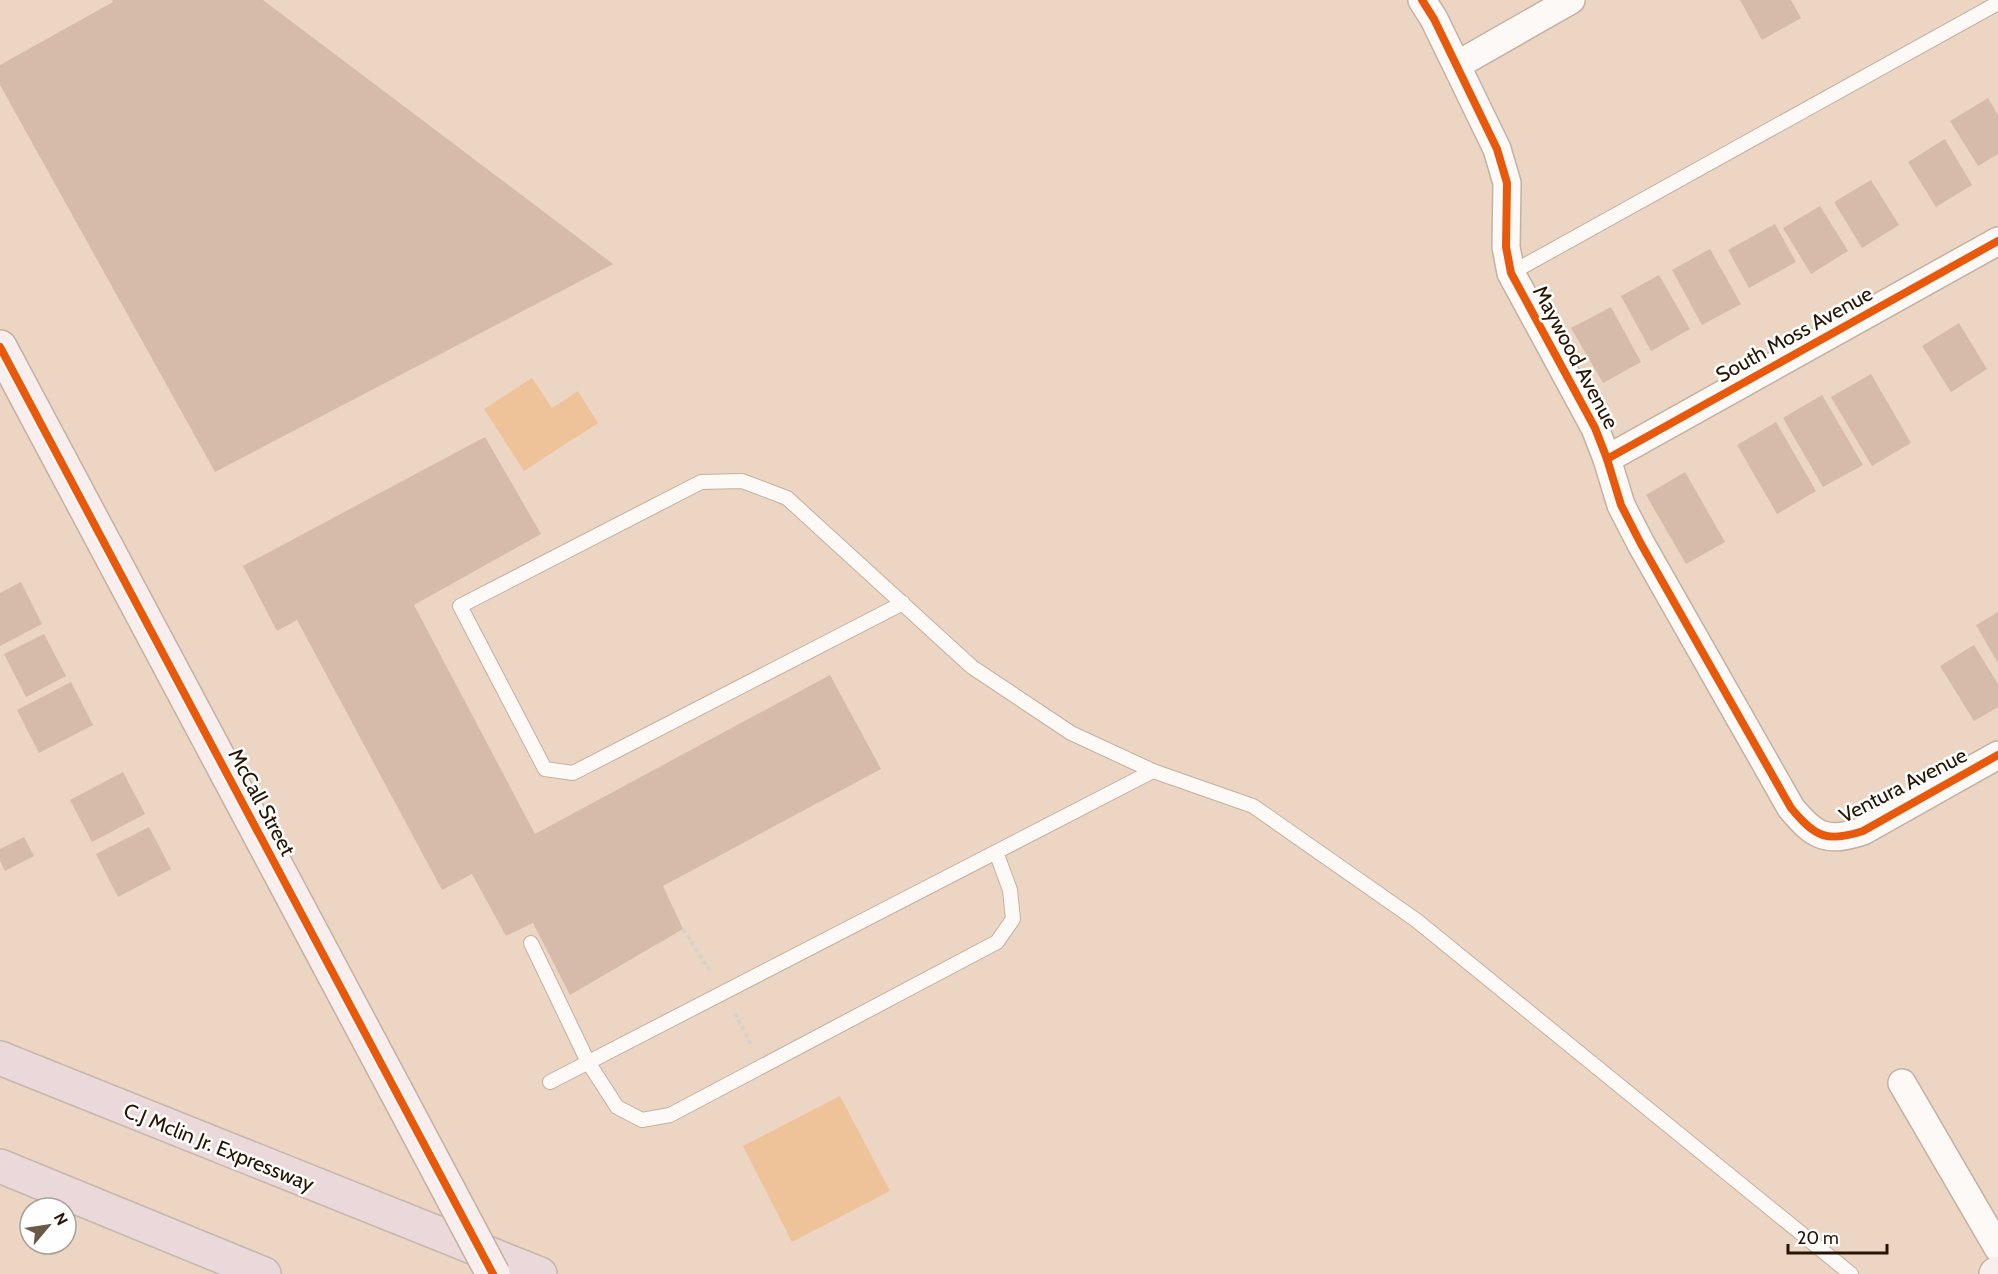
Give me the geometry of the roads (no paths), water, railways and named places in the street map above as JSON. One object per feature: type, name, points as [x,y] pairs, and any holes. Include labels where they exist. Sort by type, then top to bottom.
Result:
[{"type":"highway","name":"C.J Mclin Jr. Expressway","points":[[0,1058],[540,1274]]},
{"type":"highway","points":[[0,1166],[264,1274]]},
{"type":"street","name":"Maywood Avenue","points":[[1422,0],[1434,19],[1497,149],[1508,183],[1506,247],[1511,273],[1595,428],[1621,505],[1791,808],[1805,825],[1822,836]]},
{"type":"street","points":[[1457,65],[1571,0]]},
{"type":"street","name":"South Moss Avenue","points":[[1607,459],[1998,241]]},
{"type":"street","name":"McCall Street","points":[[0,347],[493,1274]]},
{"type":"street","name":"Ventura Avenue","points":[[1822,836],[1843,838],[1863,831],[1998,755]]},
{"type":"street","points":[[1902,1083],[1998,1248]]},
{"type":"lane","points":[[1511,273],[1998,3]]},
{"type":"lane","points":[[903,603],[573,773],[545,770],[460,606],[701,482],[742,481],[787,498],[903,603],[972,667],[1071,733],[1153,771],[1253,806],[1416,920],[1851,1274]]},
{"type":"lane","points":[[550,1082],[1153,771]]},
{"type":"lane","points":[[531,943],[588,1062],[617,1107],[642,1120],[670,1115],[997,942],[1013,919],[1010,890],[996,852]]}]
